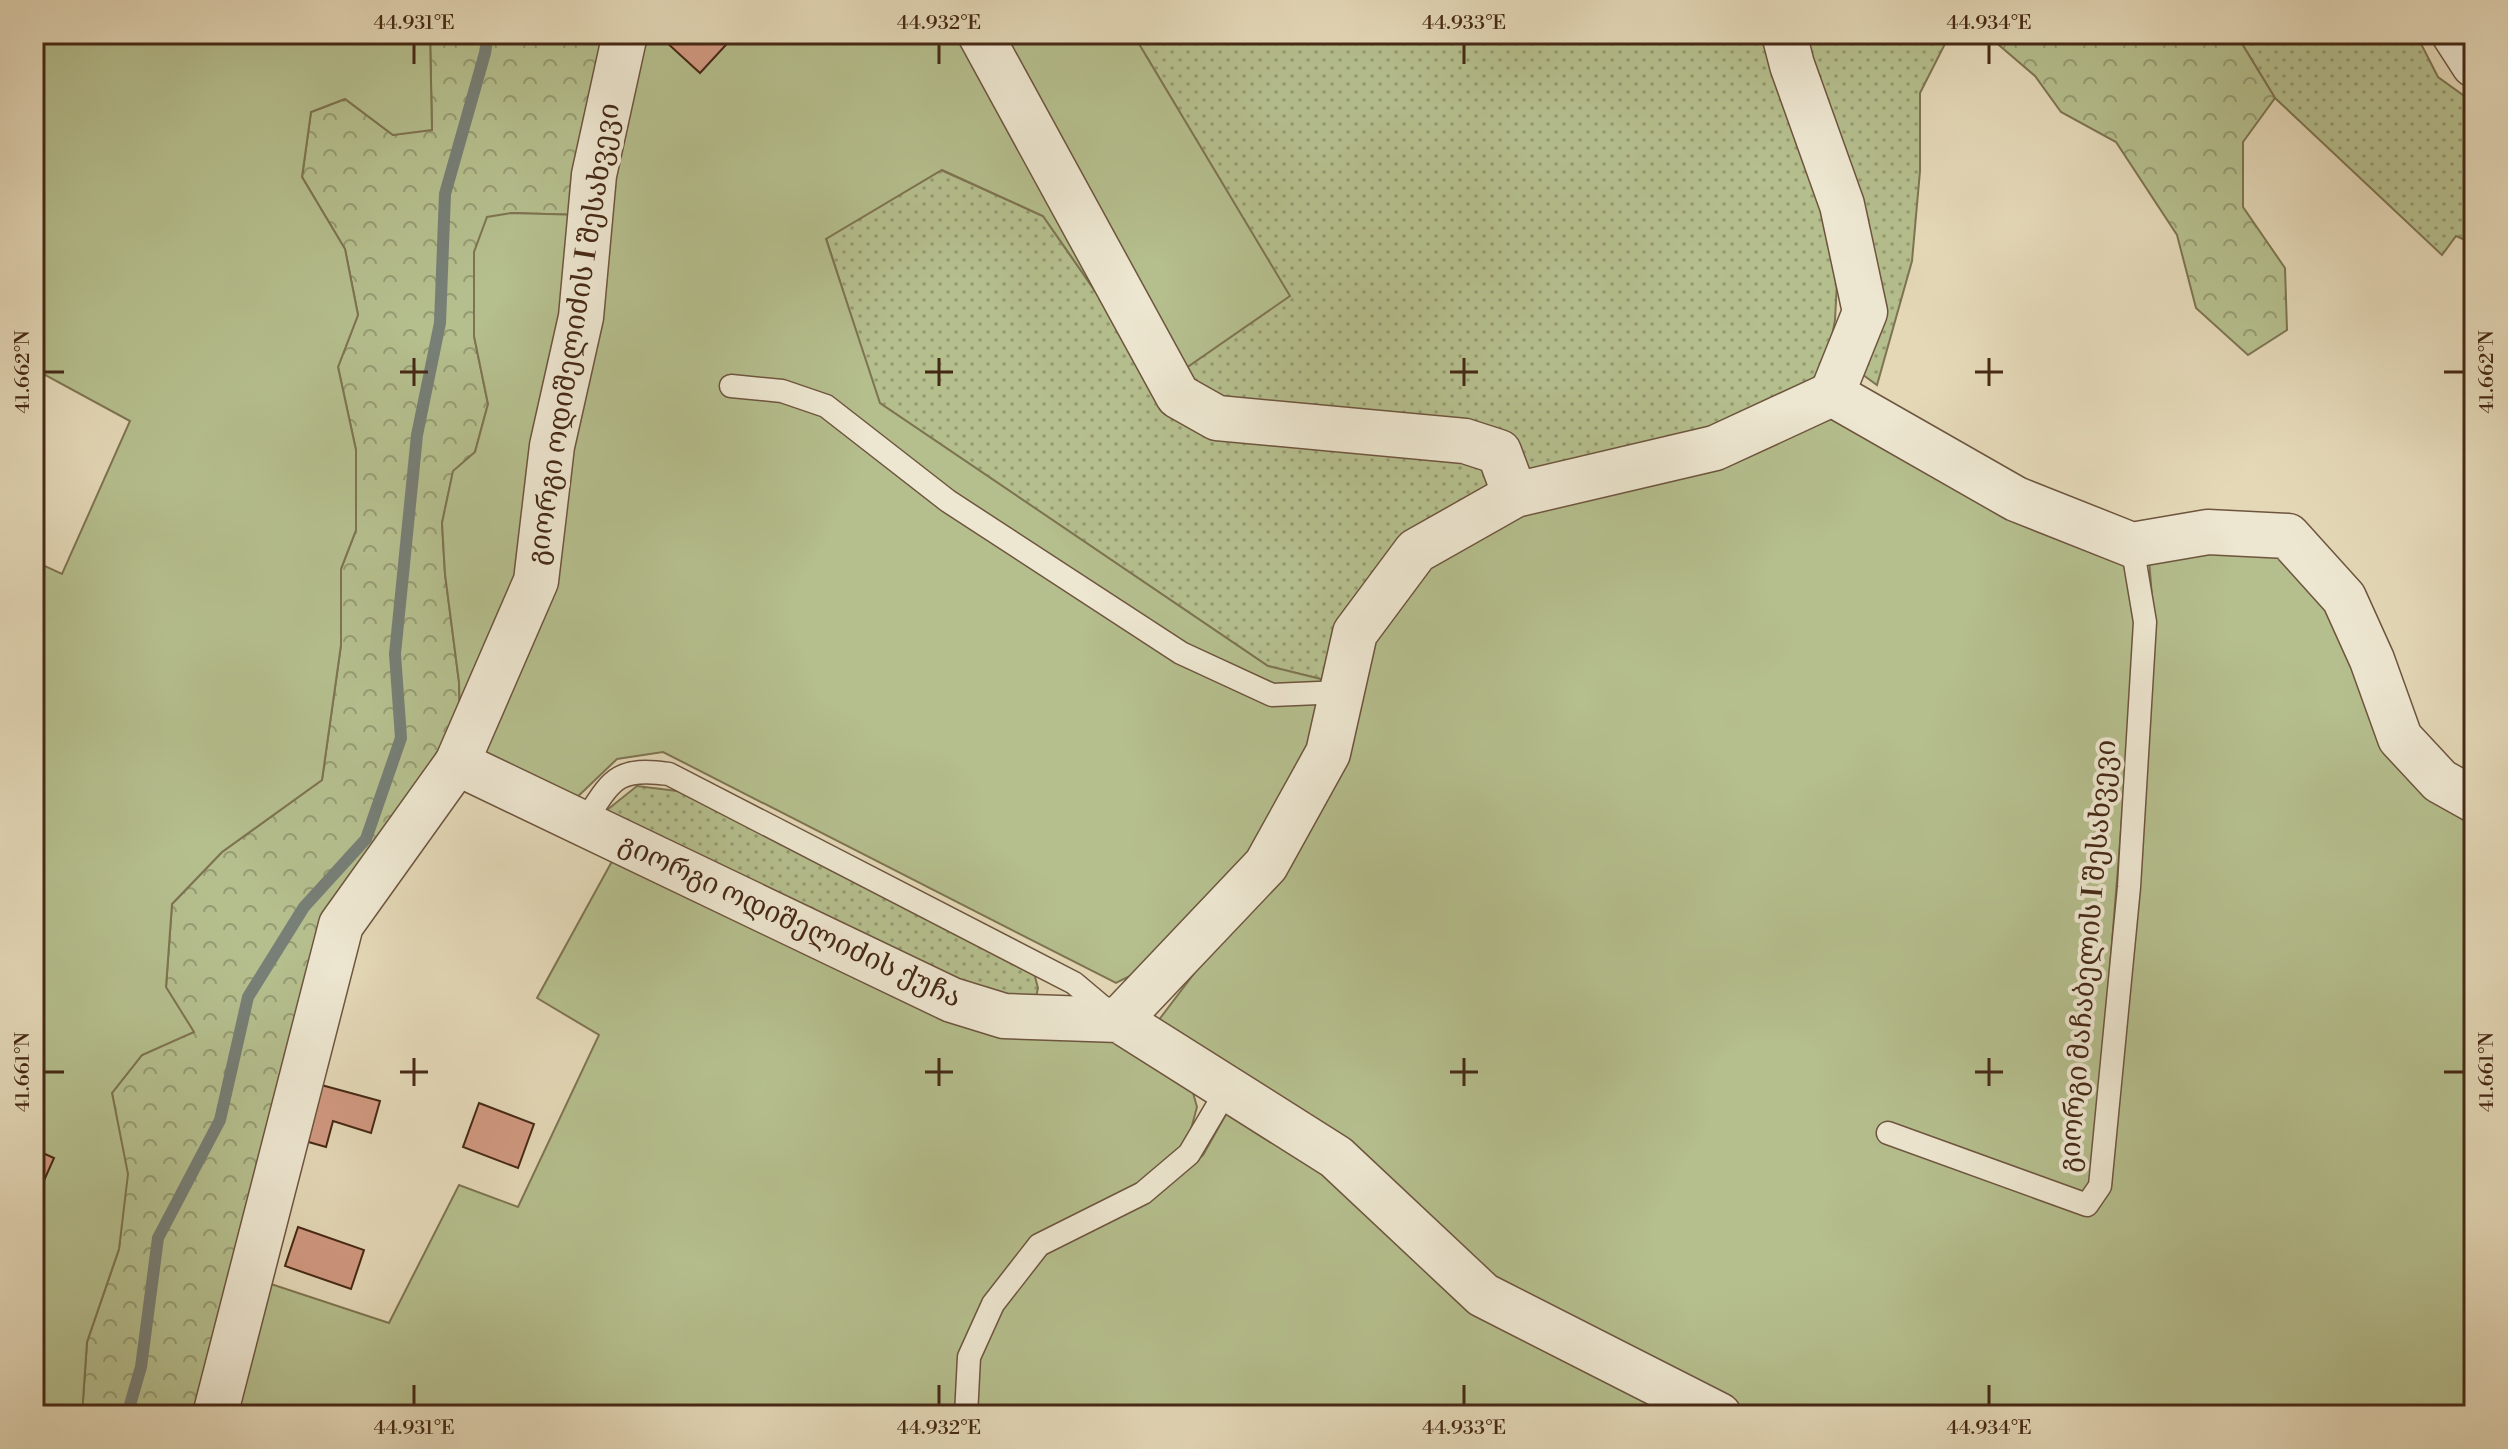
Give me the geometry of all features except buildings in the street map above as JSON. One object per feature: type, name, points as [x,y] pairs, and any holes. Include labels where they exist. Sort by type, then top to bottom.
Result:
[{"type":"street","name":"გიორგი ოდიშელიძის I შესახვევი","points":[[457,763],[536,581],[552,446],[581,317],[594,175],[625,34]]},
{"type":"street","points":[[980,34],[1178,396],[1217,418],[1465,441],[1499,452],[1515,495]]},
{"type":"street","points":[[1119,1020],[1266,865],[1328,753],[1355,633],[1416,551],[1515,495],[1715,448],[1832,394],[1865,312],[1842,205],[1784,34]]},
{"type":"street","points":[[2454,34],[2474,65]]},
{"type":"street","points":[[1832,394],[2016,499],[2132,545],[2208,532],[2288,536],[2344,598],[2372,660],[2400,738],[2440,781],[2474,800]]},
{"type":"street","name":"გიორგი ოდიშელიძის ქუჩა","points":[[457,763],[952,1000],[1004,1016],[1119,1020],[1336,1157],[1483,1295],[1719,1415]]},
{"type":"street","points":[[215,1415],[341,925],[457,763]]},
{"type":"lane","points":[[731,386],[782,391],[826,406],[948,501],[1181,653],[1272,695],[1342,692]]},
{"type":"lane","name":"გიორგი მაჩაბელის I შესახვევი","points":[[1888,1133],[2087,1205],[2100,1186],[2129,887],[2145,622],[2132,545]]},
{"type":"lane","points":[[583,824],[611,781],[639,770],[669,774],[1074,983],[1119,1020]]},
{"type":"lane","points":[[966,1415],[969,1357],[993,1304],[1039,1245],[1143,1193],[1189,1154],[1228,1088]]},
{"type":"green space","points":[[34,34],[430,34],[432,130],[393,135],[345,99],[311,112],[302,177],[345,249],[358,315],[338,367],[356,450],[356,530],[341,569],[341,645],[322,780],[222,852],[172,904],[166,987],[194,1032],[142,1055],[112,1093],[128,1174],[119,1249],[87,1342],[82,1415],[34,1415],[34,561],[62,574],[130,421],[34,369]]},
{"type":"green space","points":[[430,34],[612,34],[582,215],[511,213],[474,336],[488,404],[475,452],[453,472],[442,523],[445,574],[459,682],[460,720],[331,908],[193,1415],[82,1415],[87,1342],[119,1249],[127,1174],[112,1093],[142,1055],[193,1031],[166,988],[172,904],[222,852],[322,780],[341,645],[341,569],[356,530],[356,450],[338,367],[358,315],[345,249],[302,177],[311,112],[345,99],[393,135],[432,129]]},
{"type":"green space","points":[[638,34],[1133,34],[1290,296],[1186,368],[1157,380],[1043,216],[942,170],[826,239],[880,403],[1268,666],[1333,682],[1319,745],[1257,859],[1158,962],[1116,983],[663,752],[617,759],[571,803],[478,761],[439,748],[460,720],[459,682],[445,574],[442,523],[453,471],[475,452],[488,404],[474,336],[474,252],[487,217],[511,213],[582,215]]},
{"type":"green space","points":[[1133,34],[1767,34],[1824,200],[1837,282],[1835,320],[1827,364],[1790,403],[1333,682],[1268,666],[879,403],[826,238],[941,170],[1043,216],[1157,380],[1289,296]]},
{"type":"green space","points":[[1797,34],[1950,34],[1920,93],[1920,171],[1912,261],[1877,385],[1859,372]]},
{"type":"green space","points":[[1986,34],[2236,34],[2275,98],[2243,142],[2243,207],[2285,268],[2287,330],[2248,355],[2196,308],[2177,235],[2116,142],[2061,112],[2035,76]]},
{"type":"green space","points":[[2236,34],[2416,34],[2438,77],[2474,103],[2474,244],[2456,236],[2442,255],[2275,98]]},
{"type":"green space","points":[[1841,415],[2119,551],[2132,588],[2137,630],[2092,1192],[2154,621],[2149,560],[2164,546],[2286,551],[2474,817],[2474,1415],[1736,1415],[1482,1284],[1155,1025],[1274,868],[1364,636],[1426,557],[1516,507],[1821,418]]},
{"type":"green space","points":[[637,786],[685,792],[1034,973],[1038,988],[1036,997],[981,997],[602,814]]},
{"type":"green space","points":[[616,854],[1095,1030],[1188,1075],[1197,1107],[1187,1144],[1146,1183],[1033,1240],[985,1298],[959,1415],[234,1415],[265,1282],[389,1323],[459,1185],[518,1207],[599,1035],[537,998]]},
{"type":"green space","points":[[1229,1109],[1674,1415],[974,1415],[976,1363],[996,1314],[1046,1252],[1152,1197],[1203,1155]]},
{"type":"waterway","points":[[127,1415],[141,1367],[158,1238],[220,1120],[248,997],[304,907],[366,839],[401,738],[395,654],[417,435],[440,323],[445,194],[488,34]]}]
